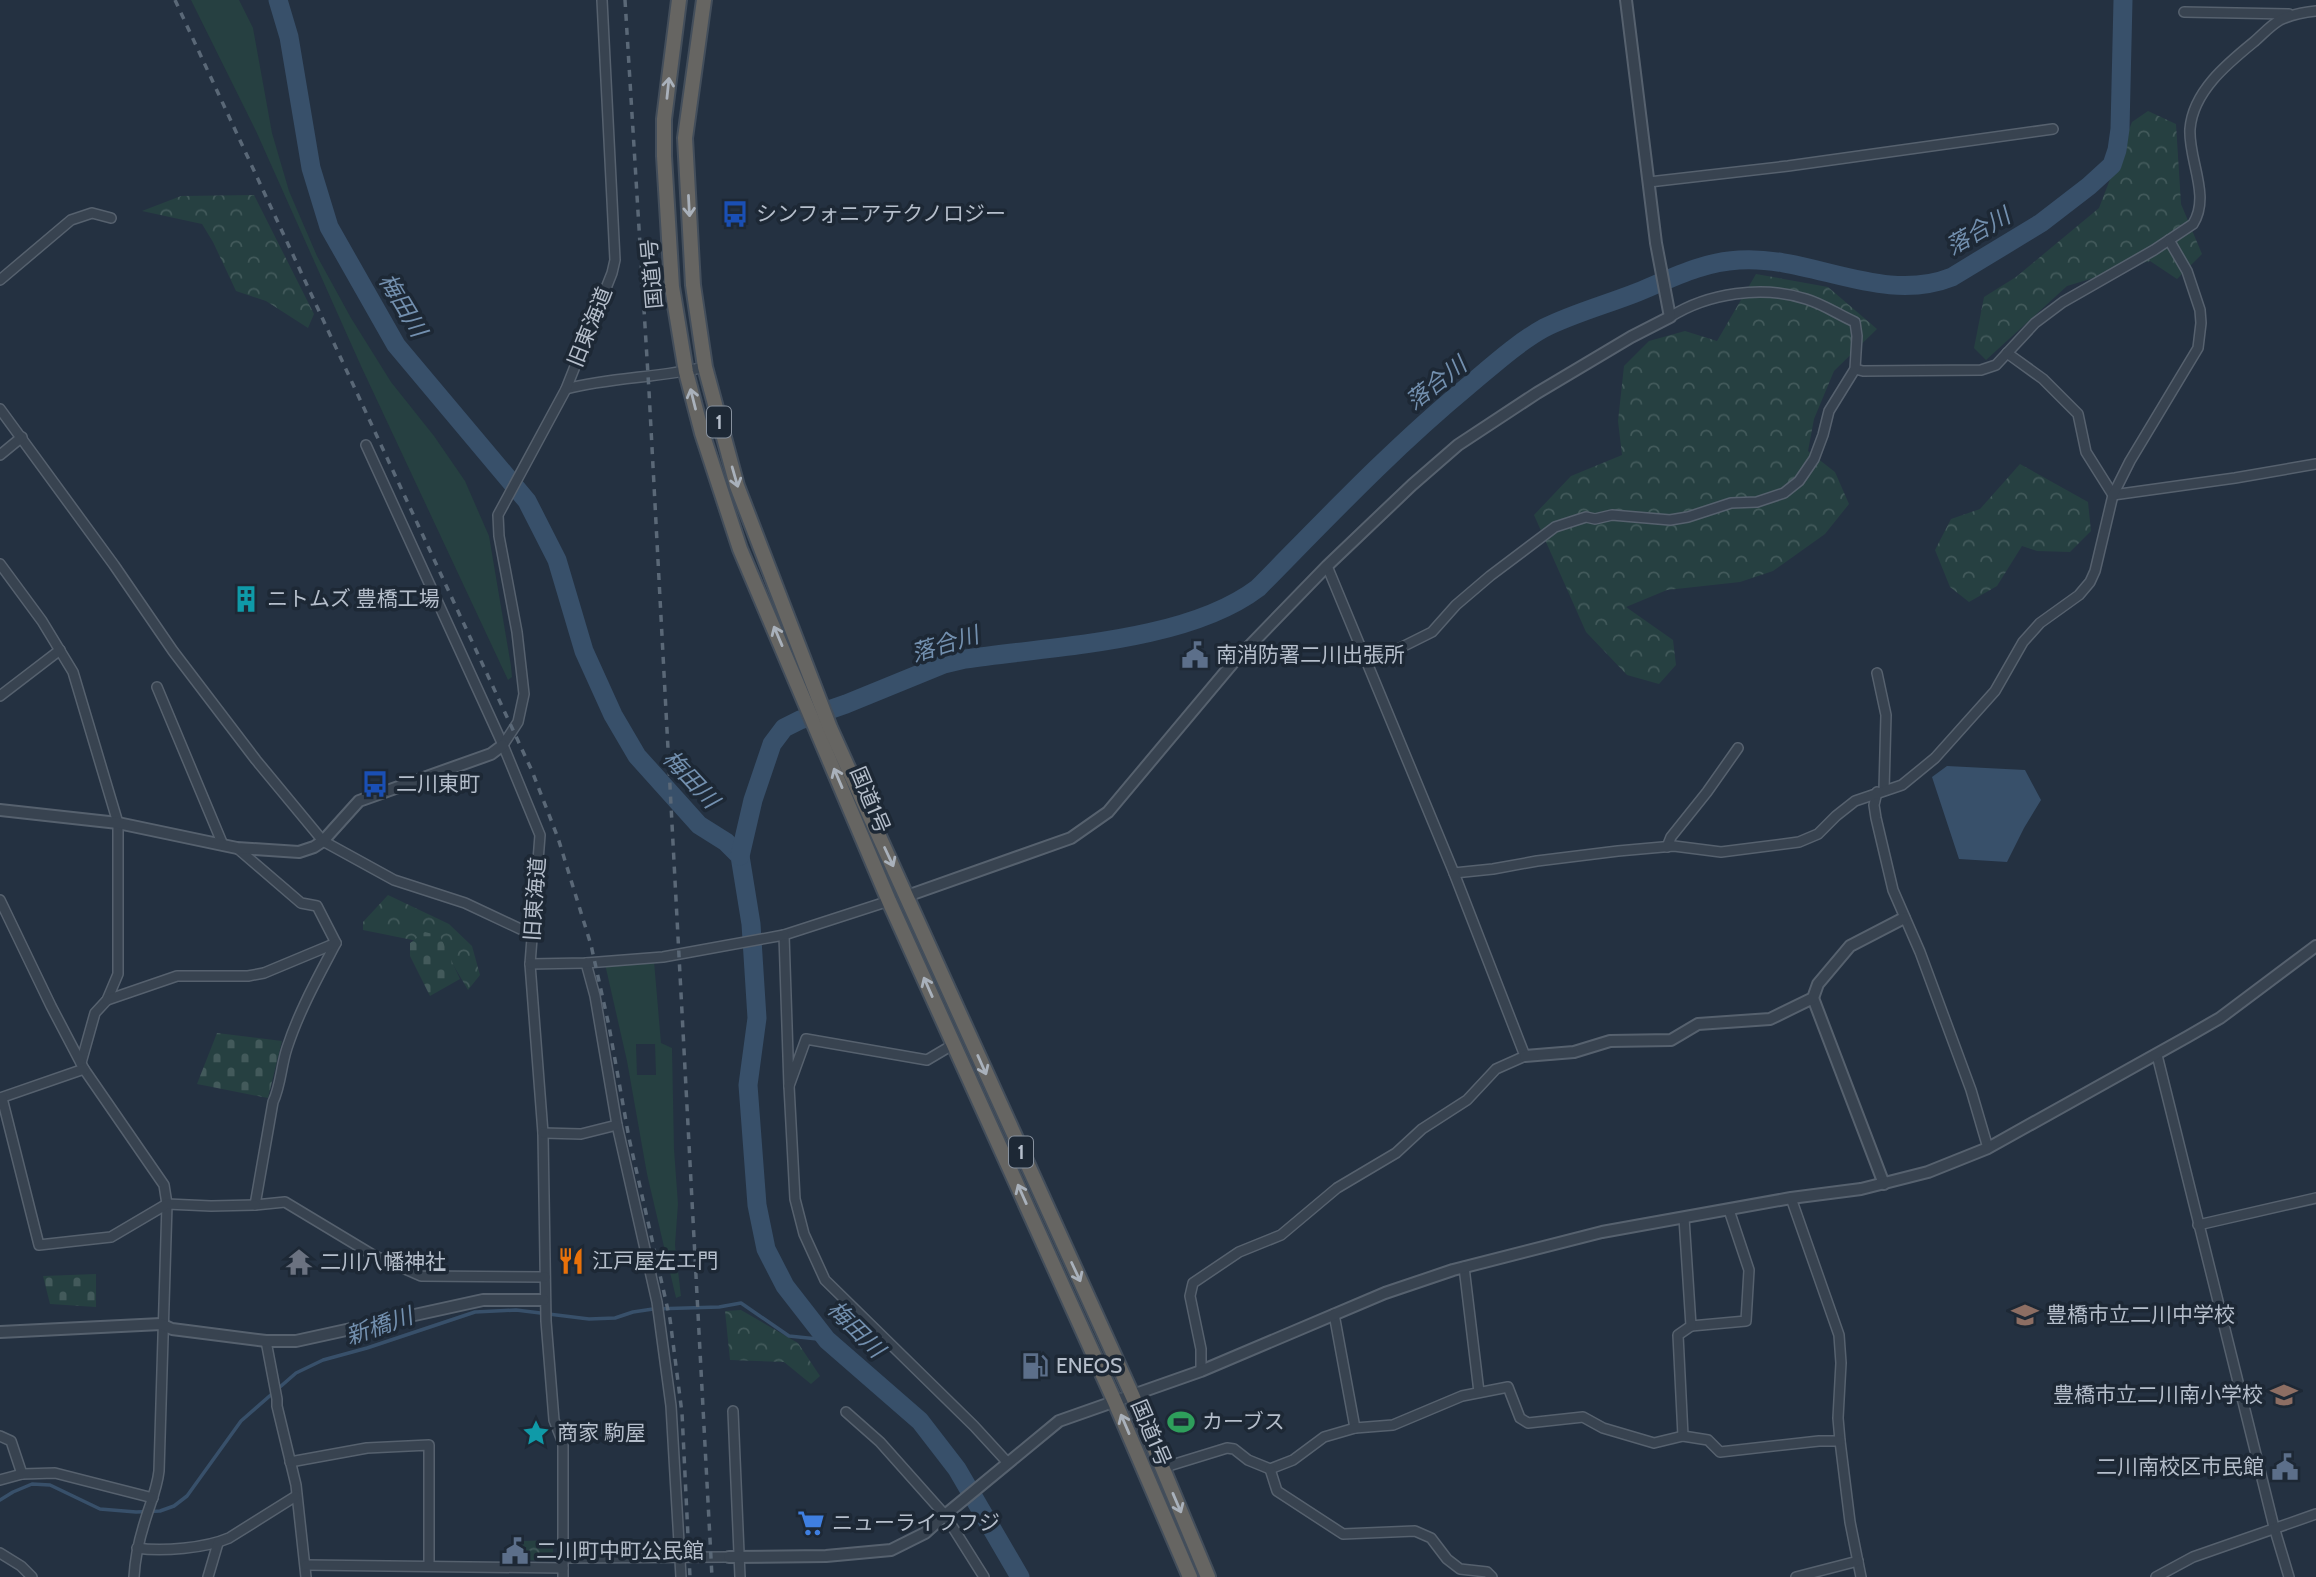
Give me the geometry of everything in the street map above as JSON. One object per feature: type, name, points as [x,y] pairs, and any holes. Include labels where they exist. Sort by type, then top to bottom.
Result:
[{"type":"highway","name":"国道1号","points":[[679,0],[664,119],[672,287],[686,372],[702,433],[740,549],[907,896],[1133,1397],[1208,1577]]},
{"type":"highway","name":"国道1号","points":[[704,0],[685,138],[693,285],[705,368],[737,486],[810,696]]},
{"type":"highway","name":"国道1号","points":[[825,730],[889,901],[1115,1402],[1190,1577]]},
{"type":"street","name":"旧東海道","points":[[563,1567],[563,1443],[554,1420],[546,1321],[543,1133],[530,964],[540,835],[503,746],[518,722],[524,694],[498,515],[566,389],[615,260],[602,0]]},
{"type":"street","points":[[1626,0],[1658,251],[1670,317]]},
{"type":"street","points":[[1855,369],[1981,370],[1996,365],[2035,323],[2063,302],[2193,224],[2197,218],[2199,200],[2190,130],[2197,105],[2215,78],[2233,58],[2277,22],[2316,11]]},
{"type":"street","points":[[2184,12],[2298,15]]},
{"type":"street","points":[[1649,182],[1788,166],[2053,129]]},
{"type":"street","points":[[0,280],[71,220],[92,213],[111,218]]},
{"type":"street","points":[[1454,873],[1493,870],[1537,861],[1618,851],[1667,847],[1721,852],[1799,842],[1818,834],[1855,802],[1902,785],[1934,758],[1995,691],[2023,642],[2040,623],[2078,595],[2090,582],[2112,495],[2198,348],[2200,310],[2187,271],[2169,240]]},
{"type":"street","points":[[907,896],[1071,838],[1108,812],[1232,664],[1327,566],[1458,445],[1549,386],[1631,337],[1688,306],[1709,298],[1743,293],[1776,294],[1806,299],[1855,322],[1855,369],[1829,411],[1814,459],[1799,481],[1784,492],[1757,502],[1731,503],[1670,520],[1612,515],[1595,519],[1586,517],[1555,527],[1456,605],[1432,632],[1367,661]]},
{"type":"street","points":[[2007,353],[2043,379],[2078,414],[2086,452],[2112,495]]},
{"type":"street","points":[[566,389],[595,381],[705,368]]},
{"type":"street","points":[[0,409],[173,651],[256,760],[323,841],[394,880],[465,903],[533,935]]},
{"type":"street","points":[[0,455],[22,437]]},
{"type":"street","points":[[0,810],[118,823],[237,848],[299,852],[323,841],[359,801],[491,754],[503,746],[366,445]]},
{"type":"street","points":[[2112,495],[2316,464]]},
{"type":"street","points":[[0,564],[74,672],[118,823],[118,974],[107,1000],[95,1013],[83,1066]]},
{"type":"street","points":[[1327,566],[1454,873],[1525,1056]]},
{"type":"street","points":[[0,696],[60,650]]},
{"type":"street","points":[[1877,673],[1886,715],[1880,791],[1874,805],[1876,818],[1893,890],[1967,1077],[1988,1148]]},
{"type":"street","points":[[157,687],[223,845]]},
{"type":"street","points":[[1667,847],[1738,748]]},
{"type":"street","points":[[237,848],[301,903],[317,906],[336,943]]},
{"type":"street","points":[[0,900],[83,1066],[164,1185],[167,1204],[165,1325],[159,1471],[137,1548],[134,1577]]},
{"type":"street","points":[[530,964],[663,957],[708,950],[781,935],[889,901]]},
{"type":"street","points":[[1884,1184],[1813,998],[1818,984],[1850,946],[1904,918]]},
{"type":"street","points":[[781,935],[795,1199],[804,1234],[825,1280],[974,1426],[1004,1467]]},
{"type":"street","points":[[107,1000],[177,976],[248,976],[264,973],[336,943]]},
{"type":"street","points":[[255,1205],[273,1102],[279,1088],[286,1051],[300,1014],[336,943]]},
{"type":"street","points":[[306,1565],[563,1567],[680,1557],[826,1556],[891,1550],[925,1534],[1059,1421],[1201,1371],[1385,1293],[1464,1267],[1602,1232],[1884,1184],[1928,1172],[1988,1148],[2220,1018],[2316,946]]},
{"type":"street","points":[[586,963],[595,996],[617,1125],[657,1302],[671,1406],[681,1577]]},
{"type":"street","points":[[1201,1371],[1201,1349],[1190,1296],[1193,1283],[1239,1252],[1281,1234],[1337,1188],[1396,1153],[1422,1129],[1467,1100],[1496,1069],[1525,1056],[1574,1052],[1610,1041],[1671,1040],[1698,1024],[1770,1019],[1813,998]]},
{"type":"street","points":[[789,1086],[806,1039],[927,1060],[954,1044]]},
{"type":"street","points":[[2157,1055],[2274,1527],[2289,1577]]},
{"type":"street","points":[[83,1066],[1,1098],[40,1245],[111,1237],[167,1204],[211,1206],[285,1202],[373,1255],[421,1276],[545,1277]]},
{"type":"street","points":[[543,1133],[581,1134],[617,1125]]},
{"type":"street","points":[[1791,1198],[1839,1335],[1840,1441],[1850,1522],[1861,1577]]},
{"type":"street","points":[[2198,1225],[2316,1198]]},
{"type":"street","points":[[1683,1436],[1678,1335],[1691,1326],[1746,1321],[1749,1270],[1729,1210]]},
{"type":"street","points":[[1684,1218],[1691,1326]]},
{"type":"street","points":[[1464,1267],[1479,1392]]},
{"type":"street","points":[[0,1332],[165,1325],[172,1329],[266,1341],[296,1340],[483,1300],[545,1303]]},
{"type":"street","points":[[1334,1314],[1355,1428]]},
{"type":"street","points":[[266,1341],[277,1406],[296,1485],[306,1577]]},
{"type":"street","points":[[1162,1468],[1227,1448],[1234,1449],[1248,1460],[1270,1469],[1293,1460],[1324,1437],[1355,1428],[1393,1425],[1479,1392],[1508,1387],[1520,1419],[1528,1423],[1583,1417],[1603,1428],[1654,1443],[1683,1436],[1708,1440],[1720,1452],[1840,1441]]},
{"type":"street","points":[[733,1412],[734,1557],[740,1577]]},
{"type":"street","points":[[846,1412],[880,1442],[948,1512],[984,1577]]},
{"type":"street","points":[[0,1436],[11,1441],[22,1474]]},
{"type":"street","points":[[290,1462],[368,1448],[429,1445],[429,1566]]},
{"type":"street","points":[[1270,1469],[1277,1491],[1343,1534],[1415,1531],[1431,1538],[1447,1559],[1460,1569],[1488,1572],[1492,1577]]},
{"type":"street","points":[[0,1480],[22,1474],[55,1473],[152,1499]]},
{"type":"street","points":[[137,1548],[218,1543],[296,1496]]},
{"type":"street","points":[[2160,1576],[2193,1557],[2316,1514]]},
{"type":"street","points":[[208,1577],[218,1543]]},
{"type":"street","points":[[0,1553],[21,1566],[32,1577]]},
{"type":"street","points":[[1796,1577],[1858,1561]]},
{"type":"green space","points":[[191,0],[239,0],[253,28],[272,133],[289,191],[317,256],[391,382],[434,436],[465,481],[489,536],[511,666],[512,677],[508,680],[361,366],[256,131]]},
{"type":"green space","points":[[2148,111],[2176,124],[2181,204],[2202,254],[2177,279],[2150,261],[2067,286],[1986,360],[1974,348],[1984,297],[2016,277],[2099,208],[2132,122]]},
{"type":"green space","points":[[254,195],[314,314],[308,328],[266,301],[236,291],[202,224],[142,211],[181,196]]},
{"type":"green space","points":[[1756,274],[1828,287],[1877,329],[1834,371],[1814,419],[1808,451],[1835,472],[1849,504],[1825,534],[1773,571],[1740,582],[1667,590],[1626,607],[1673,640],[1676,665],[1659,684],[1627,675],[1586,632],[1534,515],[1571,476],[1622,455],[1618,421],[1624,366],[1649,341],[1685,331],[1717,341]]},
{"type":"green space","points":[[2020,464],[2088,502],[2091,531],[2070,552],[2037,551],[2022,546],[1997,586],[1969,602],[1950,587],[1935,550],[1951,519],[1980,509]]},
{"type":"green space","points":[[388,895],[449,924],[472,946],[480,975],[468,990],[442,946],[363,930],[363,922]]},
{"type":"green space","points":[[425,932],[440,936],[460,979],[430,996],[410,956],[410,943]]},
{"type":"green space","points":[[654,961],[661,1043],[672,1048],[678,1204],[675,1245],[681,1296],[676,1298],[647,1174],[627,1061],[605,964]],"holes":[[[636,1044],[655,1044],[656,1075],[637,1075]]]},
{"type":"green space","points":[[217,1033],[282,1041],[268,1098],[197,1084]]},
{"type":"green space","points":[[96,1274],[96,1307],[50,1304],[43,1276]]},
{"type":"green space","points":[[741,1310],[798,1343],[820,1376],[811,1384],[784,1362],[730,1360],[725,1311]]},
{"type":"green space","points":[[553,1540],[553,1561],[522,1560],[523,1541]]},
{"type":"water","points":[[1947,766],[2025,770],[2041,800],[2007,862],[1959,859],[1932,777]]},
{"type":"waterway","name":"梅田川","points":[[278,0],[289,37],[311,168],[329,227],[396,345],[527,501],[557,560],[584,651],[613,715],[637,756],[699,825],[726,842],[740,856],[751,924],[757,1018],[748,1085],[757,1205],[766,1249],[785,1286],[827,1340],[920,1421],[957,1469],[1020,1577]]},
{"type":"waterway","name":"落合川","points":[[740,856],[753,800],[772,744],[784,728],[944,664],[1118,639],[1195,620],[1229,606],[1258,588],[1361,484],[1440,410],[1505,355],[1544,328],[1687,272],[1725,261],[1766,260],[1873,283],[1926,284],[1952,277],[2041,223],[2112,165],[2120,129],[2123,0]]},
{"type":"waterway","name":"新橋川","points":[[0,1500],[32,1484],[50,1485],[100,1509],[136,1512],[160,1511],[174,1506],[187,1496],[241,1421],[296,1373],[323,1360],[475,1312],[516,1310],[589,1319],[615,1318],[653,1309],[719,1307],[741,1303],[789,1336],[827,1340]]},
{"type":"railway","points":[[175,0],[532,771],[558,838],[591,945],[629,1138],[670,1319],[682,1413],[690,1577]]},
{"type":"railway","points":[[625,0],[649,391],[712,1577]]},
{"type":"place","name":"シンフォニアテクノロジー","points":[[735,214]]},
{"type":"place","name":"ニトムズ 豊橋工場","points":[[246,599]]},
{"type":"place","name":"南消防署二川出張所","points":[[1195,655]]},
{"type":"place","name":"二川東町","points":[[375,784]]},
{"type":"place","name":"江戸屋左エ門","points":[[571,1261]]},
{"type":"place","name":"二川八幡神社","points":[[299,1262]]},
{"type":"place","name":"豊橋市立二川中学校","points":[[2025,1315]]},
{"type":"place","name":"ENEOS","points":[[1035,1366]]},
{"type":"place","name":"豊橋市立二川南小学校","points":[[2284,1395]]},
{"type":"place","name":"カーブス","points":[[1181,1422]]},
{"type":"place","name":"商家 駒屋","points":[[536,1433]]},
{"type":"place","name":"二川南校区市民館","points":[[2285,1467]]},
{"type":"place","name":"ニューライフフジ","points":[[811,1523]]},
{"type":"place","name":"二川町中町公民館","points":[[515,1551]]}]
